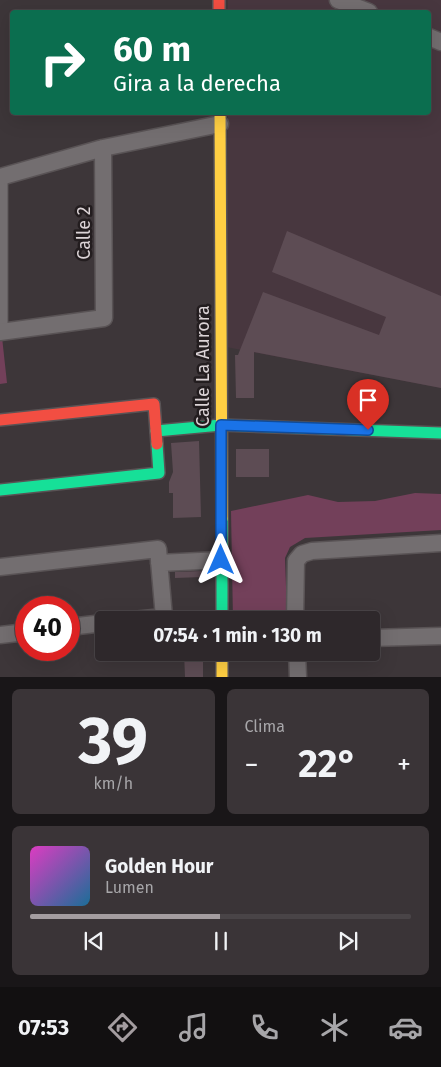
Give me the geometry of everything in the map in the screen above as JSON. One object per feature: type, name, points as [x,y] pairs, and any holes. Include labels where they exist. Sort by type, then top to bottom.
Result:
[{"type":"street","points":[[338,0],[364,10]]},
{"type":"street","points":[[1,176],[220,118]]},
{"type":"street","name":"Calle La Aurora","points":[[220,118],[222,611]]},
{"type":"street","name":"Calle 2","points":[[1,332],[104,318],[103,148]]},
{"type":"street","points":[[0,420],[154,404],[159,473],[0,490]]},
{"type":"street","points":[[156,431],[221,425],[441,433]]},
{"type":"street","points":[[296,611],[296,561],[302,554],[312,551],[441,543]]},
{"type":"street","points":[[0,567],[158,549],[164,611]]},
{"type":"street","points":[[160,563],[221,560]]},
{"type":"street","points":[[80,626],[95,624]]},
{"type":"street","points":[[0,635],[15,633]]},
{"type":"street","points":[[380,638],[441,636]]},
{"type":"street","points":[[222,661],[222,677]]},
{"type":"street","points":[[297,661],[298,677]]},
{"type":"lane","points":[[1,176],[1,332]]},
{"type":"shaded area","points":[[228,0],[441,0],[441,388],[226,347],[228,115],[431,115],[431,10],[228,10]]},
{"type":"shaded area","points":[[0,337],[2,337],[7,383],[0,384]]},
{"type":"shaded area","points":[[415,493],[441,494],[441,530],[305,538],[290,547],[285,558],[287,611],[233,611],[231,511],[308,495],[338,502],[375,501]]},
{"type":"building","points":[[287,231],[441,296],[441,388],[254,352],[254,398],[236,398],[235,355],[238,355],[263,292],[379,335],[386,317],[272,272]]},
{"type":"building","points":[[199,441],[201,517],[173,518],[173,493],[169,493],[169,482],[173,472],[171,443]]},
{"type":"building","points":[[236,449],[269,449],[269,477],[236,477]]},
{"type":"building","points":[[203,571],[203,577],[175,578],[175,572]]},
{"type":"building","points":[[184,661],[203,661],[203,677],[185,677]]},
{"type":"traffic: fast","points":[[156,431],[221,425],[441,433]]},
{"type":"traffic: fast","points":[[0,490],[159,473],[157,444]]},
{"type":"traffic: fast","points":[[222,519],[222,611]]},
{"type":"traffic: slow","points":[[220,115],[222,519]]},
{"type":"traffic: slow","points":[[222,661],[222,677]]},
{"type":"traffic: jam","points":[[219,0],[219,10]]},
{"type":"traffic: jam","points":[[0,420],[154,404],[157,444]]},
{"type":"route","points":[[221,560],[221,425],[368,430]]}]
